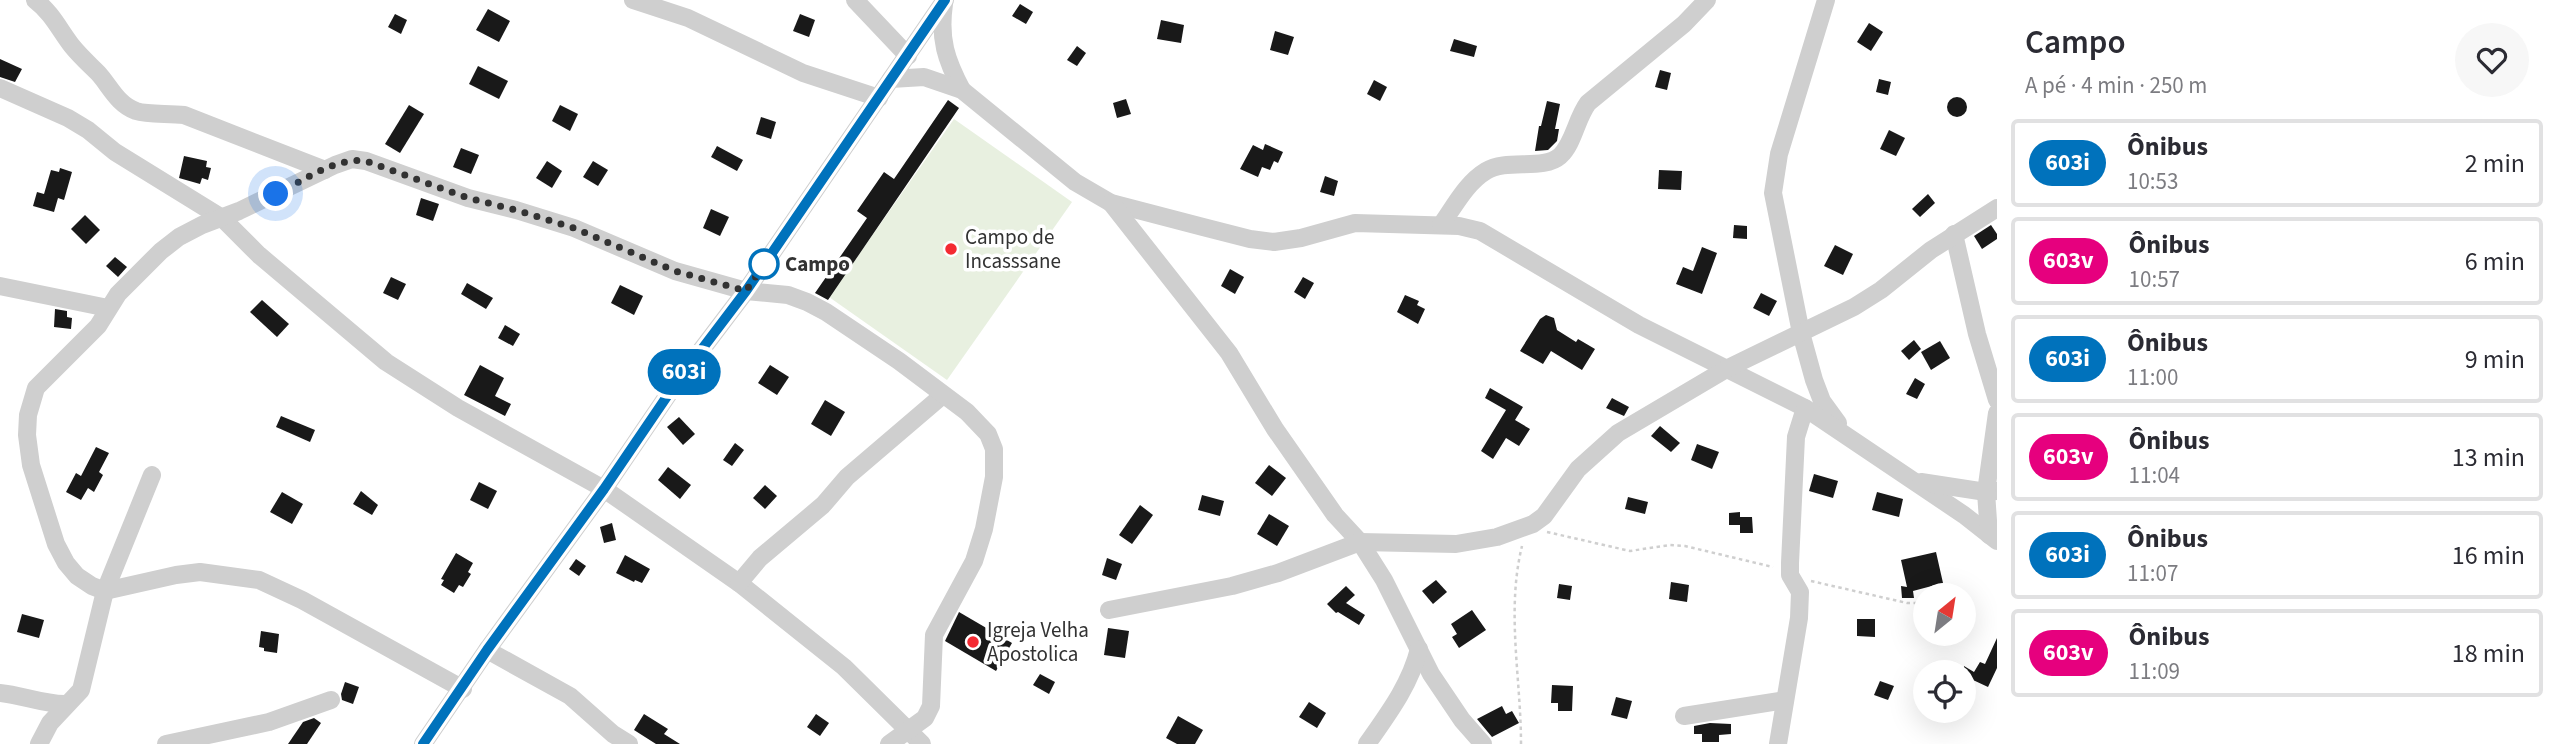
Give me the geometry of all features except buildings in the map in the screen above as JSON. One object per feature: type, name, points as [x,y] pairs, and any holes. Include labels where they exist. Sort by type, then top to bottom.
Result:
[{"type":"street","points":[[35,0],[46,9],[82,59],[100,75],[125,105],[147,113],[160,111],[184,115],[326,170]]},
{"type":"street","points":[[633,0],[688,18],[803,73],[879,98]]},
{"type":"street","points":[[855,0],[908,56]]},
{"type":"street","points":[[1441,225],[1469,186],[1486,170],[1500,166],[1547,162],[1560,156],[1573,135],[1579,114],[1588,103],[1684,24],[1707,0]]},
{"type":"street","points":[[1826,0],[1779,154],[1773,193],[1801,333],[1822,401],[1846,434]]},
{"type":"street","points":[[423,744],[674,386],[746,291],[908,56],[937,3]]},
{"type":"street","points":[[937,3],[945,51],[962,90]]},
{"type":"street","points":[[891,79],[924,77],[962,90],[1075,182],[1111,203],[1250,239],[1274,242],[1301,238],[1355,223],[1441,225],[1469,227],[1480,231],[1639,325],[1805,408],[1964,514],[1993,538]]},
{"type":"street","points":[[0,88],[68,118],[115,152],[222,218],[258,255],[386,362],[458,408],[604,489],[739,583],[844,667],[922,744]]},
{"type":"street","points":[[463,689],[302,600],[259,580],[200,572],[105,592],[77,576],[66,563],[56,544],[31,465],[27,415],[36,388],[99,326],[118,294],[179,237],[352,159],[366,161],[468,198],[574,228],[675,271],[746,291],[788,295],[817,307],[900,361],[967,412],[988,434],[994,449],[994,477],[984,529],[974,561],[934,635],[931,706],[925,718],[889,744]]},
{"type":"street","points":[[1111,203],[1229,353],[1275,429],[1335,515],[1360,542],[1384,580],[1431,674],[1462,720],[1483,744]]},
{"type":"street","points":[[1109,610],[1266,577],[1360,542],[1456,544],[1497,537],[1527,526],[1544,516],[1578,469],[1618,433],[1728,368],[1854,307],[1881,290],[1954,234],[1997,208]]},
{"type":"street","points":[[1954,234],[1977,334],[1997,400]]},
{"type":"street","points":[[0,286],[108,308]]},
{"type":"street","points":[[739,583],[760,558],[822,505],[847,477],[943,394]]},
{"type":"street","points":[[1778,744],[1799,618],[1800,592],[1791,574],[1796,448],[1805,408]]},
{"type":"street","points":[[1993,538],[1991,491],[1997,413]]},
{"type":"street","points":[[39,744],[50,723],[81,690],[105,592],[152,475]]},
{"type":"street","points":[[1915,481],[1991,491]]},
{"type":"street","points":[[1367,744],[1405,686],[1419,649]]},
{"type":"street","points":[[487,650],[570,696],[613,734],[629,744]]},
{"type":"street","points":[[0,693],[67,704]]},
{"type":"street","points":[[1684,716],[1785,699]]},
{"type":"street","points":[[166,744],[269,722],[331,701]]},
{"type":"path","points":[[1521,744],[1521,700],[1514,611],[1516,572],[1527,526],[1630,551],[1670,545],[1685,546],[1913,603]]},
{"type":"green space","name":"Campo de Incasssane","points":[[954,119],[1072,202],[947,380],[829,297]]},
{"type":"bus line","name":"603i","points":[[423,744],[674,386],[746,291],[945,0]]},
{"type":"place","name":"Campo de Incasssane","points":[[951,249]]},
{"type":"place","name":"Campo","points":[[764,264]]},
{"type":"place","name":"Igreja Velha Apostolica","points":[[973,642]]},
{"type":"route","points":[[276,194],[335,165],[352,159],[366,161],[468,198],[574,228],[675,271],[746,291],[767,260],[764,264]]}]
